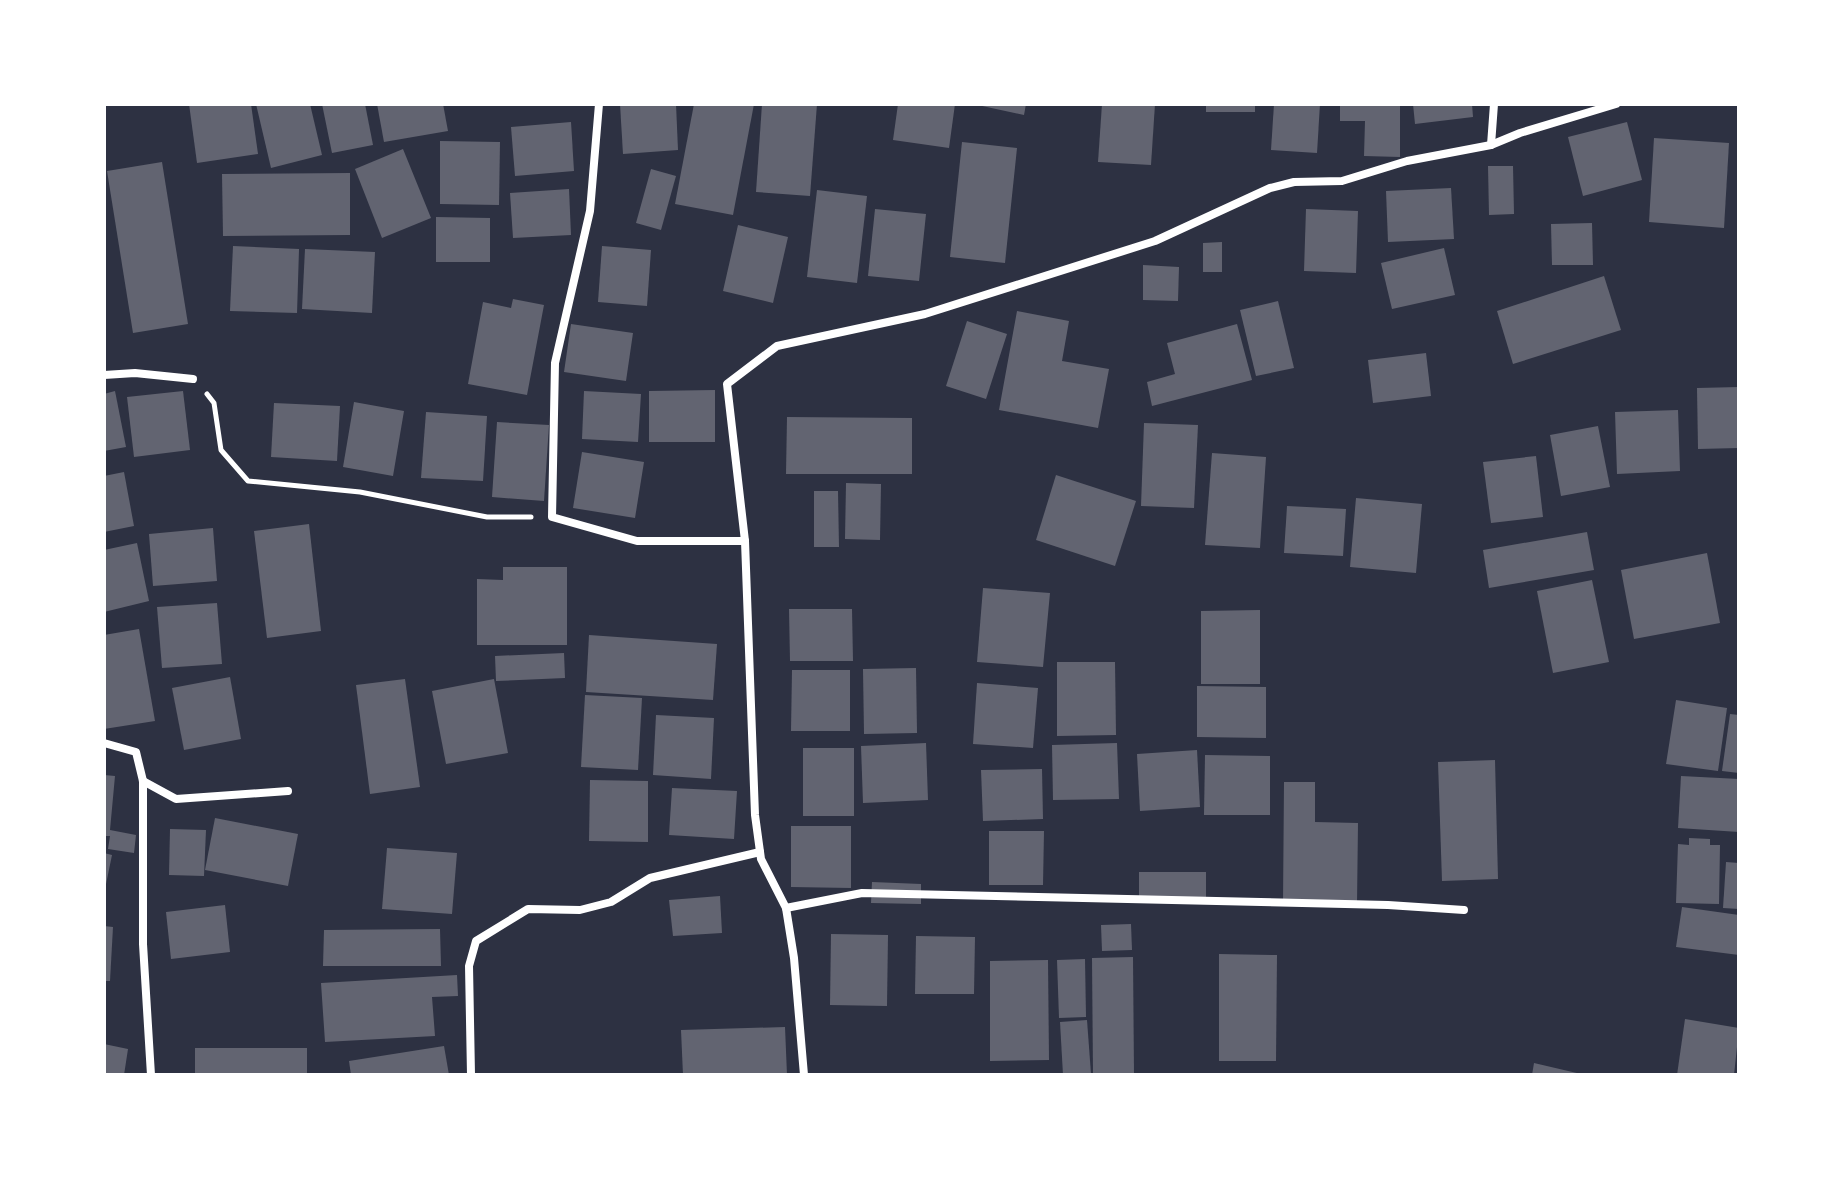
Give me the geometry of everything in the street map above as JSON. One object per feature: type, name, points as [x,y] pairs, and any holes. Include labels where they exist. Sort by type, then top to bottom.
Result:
[{"type":"street","points":[[599,104],[590,211],[555,363],[552,517],[637,541],[745,541]]},
{"type":"street","points":[[1491,145],[1494,104]]},
{"type":"street","points":[[804,1075],[794,958],[786,908],[760,852],[755,815],[745,541],[727,384],[777,346],[925,314],[1155,241],[1270,188],[1294,182],[1342,181],[1407,161],[1491,145],[1616,104]]},
{"type":"street","points":[[104,375],[135,373],[193,379]]},
{"type":"street","points":[[104,743],[136,752],[143,781],[143,944],[151,1075]]},
{"type":"street","points":[[143,781],[176,799],[288,791]]},
{"type":"street","points":[[471,1075],[469,966],[476,941],[528,909],[580,910],[611,902],[665,874],[760,852]]},
{"type":"street","points":[[786,908],[862,893],[1388,905],[1464,910]]},
{"type":"path","points":[[193,379],[214,403],[221,450],[248,481],[360,492],[487,517],[552,517]]},
{"type":"building","points":[[189,104],[251,104],[258,154],[197,163]]},
{"type":"building","points":[[256,104],[310,104],[322,155],[271,168]]},
{"type":"building","points":[[322,104],[365,104],[373,145],[332,153]]},
{"type":"building","points":[[377,104],[443,104],[448,131],[384,142]]},
{"type":"building","points":[[620,104],[676,104],[678,150],[623,154]]},
{"type":"building","points":[[694,104],[754,104],[733,215],[675,204]]},
{"type":"building","points":[[762,104],[817,104],[810,196],[756,192]]},
{"type":"building","points":[[898,104],[955,104],[949,148],[893,140]]},
{"type":"building","points":[[973,104],[1026,104],[1024,115]]},
{"type":"building","points":[[1102,104],[1155,104],[1151,165],[1098,162]]},
{"type":"building","points":[[1206,104],[1255,104],[1255,112],[1206,112]]},
{"type":"building","points":[[1274,104],[1320,104],[1317,153],[1271,150]]},
{"type":"building","points":[[1340,104],[1400,104],[1400,157],[1364,156],[1365,121],[1340,121]]},
{"type":"building","points":[[1413,104],[1472,104],[1473,117],[1415,124]]},
{"type":"building","points":[[571,122],[574,171],[515,176],[511,127]]},
{"type":"building","points":[[1627,122],[1642,180],[1583,196],[1568,137]]},
{"type":"building","points":[[1654,138],[1729,143],[1724,228],[1649,222]]},
{"type":"building","points":[[440,141],[500,142],[499,205],[440,204]]},
{"type":"building","points":[[962,142],[1017,148],[1005,263],[950,257]]},
{"type":"building","points":[[403,149],[431,218],[382,238],[355,169]]},
{"type":"building","points":[[162,162],[188,324],[133,333],[107,171]]},
{"type":"building","points":[[1488,166],[1513,166],[1514,214],[1489,215]]},
{"type":"building","points":[[651,169],[676,176],[661,230],[636,223]]},
{"type":"building","points":[[350,173],[350,235],[223,236],[222,174]]},
{"type":"building","points":[[1451,188],[1454,239],[1388,242],[1386,191]]},
{"type":"building","points":[[569,189],[571,235],[513,238],[510,193]]},
{"type":"building","points":[[817,190],[867,196],[857,283],[807,277]]},
{"type":"building","points":[[875,209],[926,214],[919,281],[868,276]]},
{"type":"building","points":[[1306,209],[1358,211],[1356,273],[1304,271]]},
{"type":"building","points":[[436,217],[490,218],[490,262],[436,262]]},
{"type":"building","points":[[1592,223],[1593,265],[1552,265],[1551,224]]},
{"type":"building","points":[[738,225],[788,237],[773,303],[723,291]]},
{"type":"building","points":[[1222,242],[1222,272],[1203,272],[1203,243]]},
{"type":"building","points":[[233,246],[299,249],[297,313],[230,311]]},
{"type":"building","points":[[602,246],[651,250],[647,306],[598,302]]},
{"type":"building","points":[[1444,248],[1455,295],[1392,309],[1381,263]]},
{"type":"building","points":[[305,249],[375,252],[372,313],[302,309]]},
{"type":"building","points":[[1143,265],[1179,267],[1178,301],[1143,300]]},
{"type":"building","points":[[1604,276],[1621,330],[1513,364],[1497,311]]},
{"type":"building","points":[[513,299],[544,305],[527,395],[468,384],[483,302],[511,308]]},
{"type":"building","points":[[1278,301],[1294,368],[1256,376],[1240,310]]},
{"type":"building","points":[[1017,311],[1069,321],[1062,361],[1109,369],[1098,428],[999,410]]},
{"type":"building","points":[[967,321],[1007,334],[986,399],[946,386]]},
{"type":"building","points":[[571,324],[633,333],[626,381],[564,372]]},
{"type":"building","points":[[1237,324],[1252,380],[1152,406],[1147,382],[1175,374],[1167,343]]},
{"type":"building","points":[[1426,353],[1431,396],[1373,403],[1368,360]]},
{"type":"building","points":[[1739,387],[1739,448],[1698,449],[1697,388]]},
{"type":"building","points":[[715,390],[715,442],[649,442],[649,391]]},
{"type":"building","points":[[115,391],[126,447],[104,451],[104,394]]},
{"type":"building","points":[[183,391],[190,450],[134,457],[127,397]]},
{"type":"building","points":[[584,391],[641,394],[638,442],[582,439]]},
{"type":"building","points":[[354,402],[404,411],[393,476],[343,467]]},
{"type":"building","points":[[274,403],[340,406],[337,461],[271,457]]},
{"type":"building","points":[[1678,410],[1680,471],[1617,474],[1615,412]]},
{"type":"building","points":[[426,412],[487,416],[483,481],[421,478]]},
{"type":"building","points":[[787,417],[912,418],[912,474],[786,474]]},
{"type":"building","points":[[497,422],[549,425],[544,501],[492,497]]},
{"type":"building","points":[[1144,423],[1198,425],[1194,508],[1141,506]]},
{"type":"building","points":[[1598,426],[1610,487],[1561,496],[1550,435]]},
{"type":"building","points":[[582,452],[644,462],[635,518],[573,508]]},
{"type":"building","points":[[1212,453],[1266,457],[1260,548],[1205,545]]},
{"type":"building","points":[[1536,456],[1543,517],[1491,523],[1483,462]]},
{"type":"building","points":[[124,472],[134,526],[104,532],[104,476]]},
{"type":"building","points":[[1056,475],[1136,501],[1115,566],[1036,540]]},
{"type":"building","points":[[846,483],[881,484],[880,540],[845,539]]},
{"type":"building","points":[[814,491],[838,491],[839,547],[814,547]]},
{"type":"building","points":[[1356,498],[1422,504],[1416,573],[1350,567]]},
{"type":"building","points":[[1287,506],[1346,509],[1343,556],[1284,553]]},
{"type":"building","points":[[309,524],[321,631],[267,638],[254,531]]},
{"type":"building","points":[[213,528],[217,581],[153,586],[149,534]]},
{"type":"building","points":[[1587,532],[1594,570],[1489,588],[1483,550]]},
{"type":"building","points":[[137,543],[149,601],[104,612],[104,550]]},
{"type":"building","points":[[1707,553],[1720,623],[1634,639],[1621,570]]},
{"type":"building","points":[[503,567],[567,567],[567,645],[477,645],[477,579],[503,580]]},
{"type":"building","points":[[1592,580],[1609,662],[1553,673],[1537,591]]},
{"type":"building","points":[[983,588],[1050,593],[1043,667],[977,662]]},
{"type":"building","points":[[217,603],[222,664],[162,668],[157,607]]},
{"type":"building","points":[[789,609],[852,609],[853,661],[790,661]]},
{"type":"building","points":[[1260,610],[1260,684],[1201,684],[1201,611]]},
{"type":"building","points":[[139,629],[155,721],[104,729],[104,635]]},
{"type":"building","points":[[589,635],[717,644],[713,700],[586,692]]},
{"type":"building","points":[[564,653],[565,678],[496,681],[495,656]]},
{"type":"building","points":[[1057,662],[1115,662],[1116,735],[1057,736]]},
{"type":"building","points":[[916,668],[917,733],[864,734],[863,669]]},
{"type":"building","points":[[792,670],[850,670],[850,731],[791,731]]},
{"type":"building","points":[[230,677],[241,739],[184,750],[172,688]]},
{"type":"building","points":[[405,679],[420,787],[370,794],[356,685]]},
{"type":"building","points":[[494,679],[508,753],[446,764],[432,691]]},
{"type":"building","points":[[977,683],[1038,688],[1033,748],[973,744]]},
{"type":"building","points":[[1197,686],[1266,687],[1266,738],[1197,737]]},
{"type":"building","points":[[585,695],[642,698],[638,770],[581,767]]},
{"type":"building","points":[[1676,700],[1727,708],[1718,771],[1666,764]]},
{"type":"building","points":[[1730,714],[1739,715],[1739,773],[1722,771]]},
{"type":"building","points":[[656,715],[714,718],[711,779],[653,775]]},
{"type":"building","points":[[926,743],[928,800],[863,803],[861,746]]},
{"type":"building","points":[[1117,743],[1119,799],[1053,800],[1052,745]]},
{"type":"building","points":[[803,748],[854,748],[854,816],[803,816]]},
{"type":"building","points":[[1197,750],[1200,807],[1140,811],[1137,754]]},
{"type":"building","points":[[1205,755],[1270,756],[1270,815],[1204,815]]},
{"type":"building","points":[[1495,760],[1498,879],[1442,881],[1438,762]]},
{"type":"building","points":[[1042,769],[1043,819],[983,821],[981,770]]},
{"type":"building","points":[[104,775],[115,776],[110,830],[136,835],[134,853],[108,849],[110,836],[104,836]]},
{"type":"building","points":[[1681,776],[1739,779],[1739,832],[1678,828]]},
{"type":"building","points":[[590,780],[648,781],[648,842],[589,841]]},
{"type":"building","points":[[1284,782],[1315,782],[1315,822],[1358,823],[1357,904],[1283,903]]},
{"type":"building","points":[[672,788],[737,791],[734,839],[669,835]]},
{"type":"building","points":[[215,818],[298,834],[288,886],[205,870]]},
{"type":"building","points":[[791,826],[851,826],[851,888],[791,887]]},
{"type":"building","points":[[170,829],[206,830],[204,876],[169,875]]},
{"type":"building","points":[[989,831],[1044,831],[1043,885],[989,885]]},
{"type":"building","points":[[1689,838],[1710,839],[1710,845],[1720,845],[1719,904],[1676,903],[1678,844],[1689,845]]},
{"type":"building","points":[[387,848],[457,853],[452,914],[382,909]]},
{"type":"building","points":[[104,853],[112,855],[105,889],[104,889]]},
{"type":"building","points":[[1726,862],[1739,863],[1739,909],[1723,908]]},
{"type":"building","points":[[1139,872],[1206,872],[1206,899],[1139,899]]},
{"type":"building","points":[[872,882],[921,884],[921,904],[871,903]]},
{"type":"building","points":[[720,896],[722,933],[673,936],[669,900]]},
{"type":"building","points":[[225,905],[230,952],[171,959],[166,912]]},
{"type":"building","points":[[1682,907],[1739,915],[1739,955],[1676,947]]},
{"type":"building","points":[[1131,924],[1132,950],[1102,951],[1101,925]]},
{"type":"building","points":[[104,926],[113,927],[110,981],[104,981]]},
{"type":"building","points":[[440,929],[441,966],[323,966],[324,930]]},
{"type":"building","points":[[831,934],[888,935],[887,1006],[830,1005]]},
{"type":"building","points":[[916,936],[975,937],[974,994],[915,994]]},
{"type":"building","points":[[1219,954],[1277,955],[1276,1061],[1219,1061]]},
{"type":"building","points":[[1133,957],[1134,1075],[1093,1075],[1092,958]]},
{"type":"building","points":[[1085,959],[1086,1017],[1059,1018],[1057,960]]},
{"type":"building","points":[[1048,960],[1049,1060],[990,1061],[990,961]]},
{"type":"building","points":[[457,975],[458,996],[432,997],[435,1036],[325,1042],[321,983]]},
{"type":"building","points":[[1685,1019],[1739,1028],[1734,1075],[1677,1075]]},
{"type":"building","points":[[1087,1020],[1091,1074],[1063,1075],[1060,1022]]},
{"type":"building","points":[[785,1027],[787,1075],[683,1075],[681,1030]]},
{"type":"building","points":[[104,1044],[128,1049],[124,1075],[104,1075]]},
{"type":"building","points":[[444,1046],[449,1075],[351,1075],[349,1061]]},
{"type":"building","points":[[195,1048],[307,1048],[307,1075],[195,1075]]},
{"type":"building","points":[[1534,1063],[1581,1074],[1581,1075],[1532,1075]]}]
